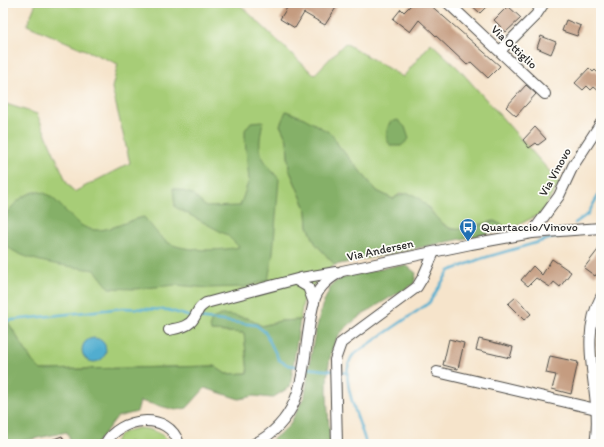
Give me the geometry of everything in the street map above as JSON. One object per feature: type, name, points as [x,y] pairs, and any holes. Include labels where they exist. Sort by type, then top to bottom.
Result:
[{"type":"street","points":[[500,51],[536,15],[544,3]]},
{"type":"street","name":"Via Ottiglio","points":[[455,5],[545,94]]},
{"type":"street","name":"Via Vinovo","points":[[532,234],[559,196],[573,166],[601,123]]},
{"type":"street","name":"Via Andersen","points":[[254,444],[275,430],[288,416],[297,395],[303,369],[314,303],[321,287],[342,271],[532,234],[601,228]]},
{"type":"street","points":[[338,444],[335,372],[336,355],[341,343],[417,287],[424,278],[434,252]]},
{"type":"street","points":[[169,330],[185,326],[195,316],[198,309],[206,303],[296,280],[342,271]]},
{"type":"street","points":[[296,280],[308,287],[314,303]]},
{"type":"street","points":[[595,444],[597,432],[591,332],[594,314],[601,297]]},
{"type":"street","points":[[437,372],[596,409]]},
{"type":"street","points":[[105,444],[111,435],[120,427],[140,421],[152,422],[164,426],[181,442]]},
{"type":"green space","points":[[36,3],[238,3],[314,75],[345,43],[403,77],[431,43],[458,68],[560,183],[540,214],[510,229],[494,221],[460,230],[449,228],[437,219],[429,208],[401,193],[393,199],[377,191],[338,145],[332,134],[280,125],[287,140],[289,169],[307,211],[308,226],[315,243],[335,265],[326,271],[304,296],[300,320],[280,321],[262,326],[247,318],[221,316],[211,331],[244,333],[248,373],[226,374],[214,366],[41,370],[32,361],[3,314],[3,103],[37,114],[67,183],[74,192],[130,163],[112,88],[118,64],[27,25]]},
{"type":"green space","points":[[286,111],[304,118],[332,134],[338,145],[377,191],[393,199],[402,194],[410,194],[417,197],[442,223],[449,228],[464,229],[494,221],[510,229],[335,265],[315,243],[308,226],[307,211],[289,169],[287,140],[280,125]]},
{"type":"green space","points":[[398,120],[405,127],[409,139],[401,146],[391,146],[387,140],[387,128],[390,122]]},
{"type":"green space","points":[[263,121],[260,140],[261,153],[267,164],[279,179],[273,253],[268,280],[244,287],[208,288],[176,285],[135,289],[109,288],[95,270],[37,260],[16,252],[4,242],[3,220],[5,216],[19,200],[26,195],[35,192],[43,193],[51,197],[72,218],[88,229],[103,230],[144,217],[155,231],[167,242],[182,248],[202,250],[239,247],[227,235],[175,207],[173,188],[192,194],[206,207],[240,206],[249,180],[245,130],[251,122]]},
{"type":"green space","points":[[394,266],[407,266],[416,273],[414,284],[372,308],[342,331],[332,350],[327,376],[330,444],[267,444],[289,426],[305,395],[313,343],[322,306],[332,284],[344,277]]},
{"type":"green space","points":[[3,314],[32,361],[41,370],[214,366],[226,374],[248,373],[244,333],[211,331],[210,325],[212,319],[221,315],[230,315],[247,318],[262,326],[280,321],[300,320],[290,387],[272,398],[254,396],[239,399],[205,388],[187,408],[176,410],[140,401],[137,412],[117,417],[96,444],[72,444],[67,432],[8,444],[3,434]]},
{"type":"green space","points":[[139,428],[157,432],[172,444],[131,444],[130,442],[126,444],[119,444],[115,442],[122,434]]},
{"type":"water","points":[[94,338],[102,342],[106,350],[102,358],[94,362],[86,358],[82,350],[86,342]]},
{"type":"building","points":[[290,3],[332,3],[337,6],[325,25],[304,13],[295,28],[280,19]]},
{"type":"building","points":[[413,3],[428,3],[500,66],[488,78],[471,62],[467,65],[419,20],[410,32],[393,19],[401,9],[404,12]]},
{"type":"building","points":[[469,3],[490,3],[480,13]]},
{"type":"building","points":[[508,6],[521,18],[506,32],[494,20]]},
{"type":"building","points":[[566,20],[581,26],[577,36],[562,31]]},
{"type":"building","points":[[541,36],[556,42],[551,54],[537,48]]},
{"type":"building","points":[[589,68],[593,72],[595,70],[601,76],[601,93],[594,87],[591,90],[587,86],[583,90],[575,83]]},
{"type":"building","points":[[526,85],[536,94],[516,116],[506,107]]},
{"type":"building","points":[[535,127],[546,139],[538,145],[536,143],[529,148],[523,140]]},
{"type":"building","points":[[601,246],[601,269],[595,276],[584,268]]},
{"type":"building","points":[[552,259],[571,272],[560,287],[554,282],[550,287],[536,278],[528,286],[521,280],[533,266],[542,275]]},
{"type":"building","points":[[516,297],[531,314],[524,320],[508,304]]},
{"type":"building","points":[[449,339],[464,343],[458,369],[443,365]]},
{"type":"building","points":[[479,339],[513,347],[510,358],[476,350]]},
{"type":"building","points":[[550,356],[578,362],[571,394],[552,389],[556,375],[546,373]]},
{"type":"building","points":[[62,436],[65,444],[43,443]]},
{"type":"waterway","points":[[575,223],[588,214],[601,190]]},
{"type":"waterway","points":[[366,444],[348,386],[347,374],[353,355],[429,303],[449,271],[480,259],[556,237]]},
{"type":"waterway","points":[[3,321],[123,308],[168,310],[191,317]]},
{"type":"waterway","points":[[198,318],[256,325],[265,332],[279,360],[288,365],[301,367]]},
{"type":"waterway","points":[[306,368],[333,371]]},
{"type":"waterway","points":[[338,372],[347,373]]},
{"type":"place","name":"Quartaccio/Vinovo","points":[[468,242]]}]
